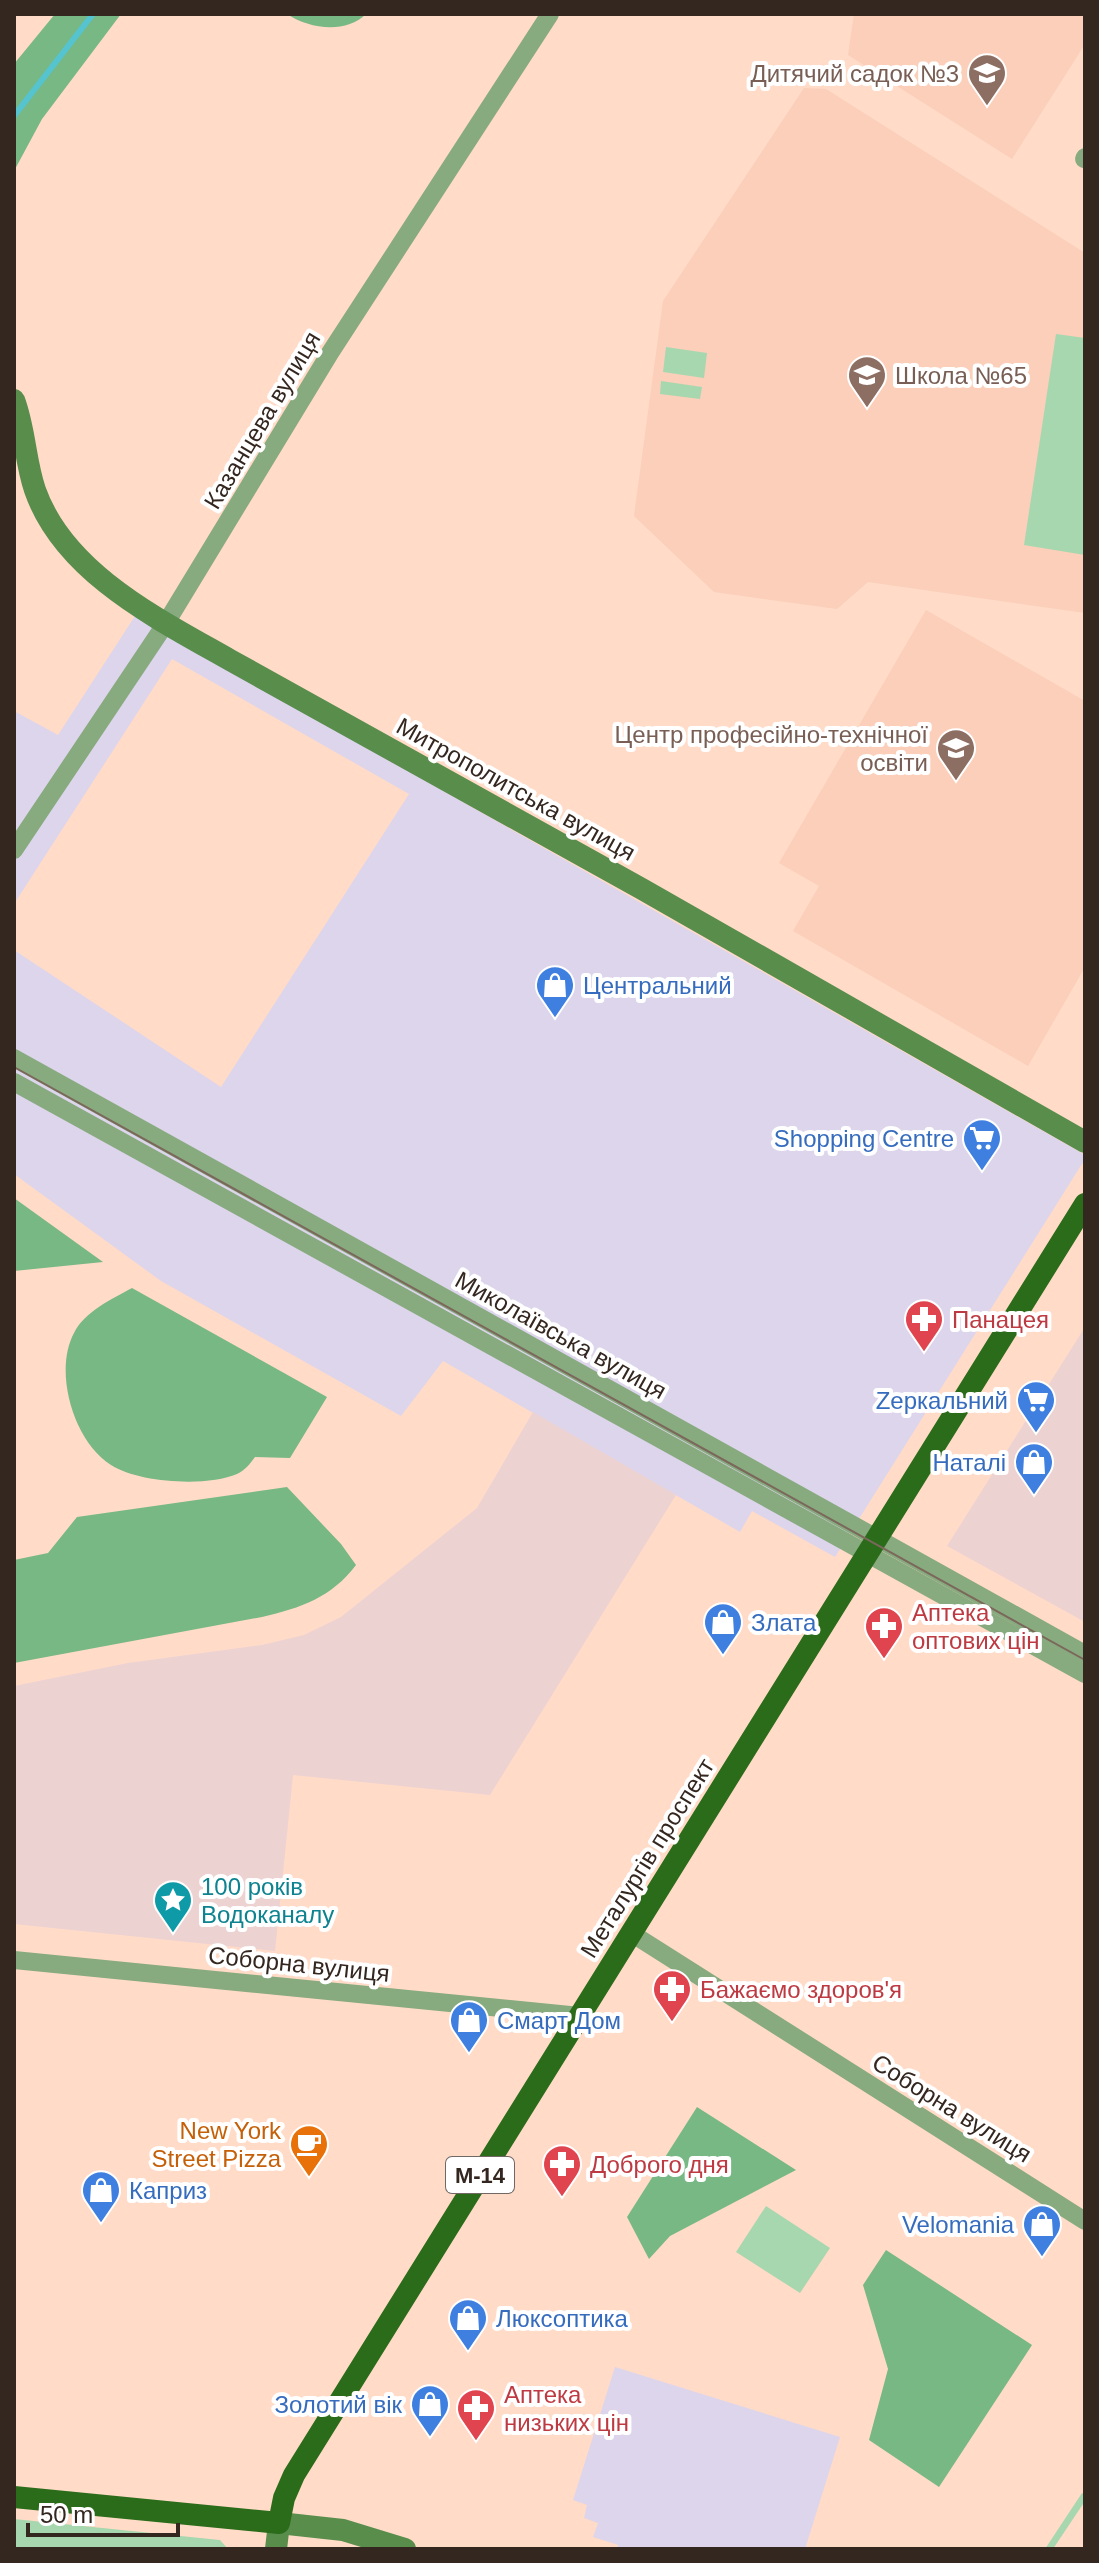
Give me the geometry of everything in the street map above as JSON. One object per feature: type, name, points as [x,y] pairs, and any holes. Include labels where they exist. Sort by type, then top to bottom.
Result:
[{"type":"highway","name":"Металургів проспект","points":[[279,2523],[284,2498],[294,2475],[1085,1204]]},
{"type":"highway","points":[[14,2497],[279,2523]]},
{"type":"main road","name":"Митрополитська вулиця","points":[[14,400],[35,491],[51,523],[95,572],[119,592],[166,623],[642,889],[1085,1142]]},
{"type":"main road","name":"Металургів проспект","points":[[276,2549],[279,2523]]},
{"type":"main road","points":[[279,2523],[343,2530],[405,2549]]},
{"type":"street","name":"Казанцева вулиця","points":[[14,850],[166,623],[330,353],[550,14]]},
{"type":"street","name":"Миколаївська вулиця","points":[[14,1058],[623,1408]]},
{"type":"street","name":"Миколаївська вулиця","points":[[14,1082],[623,1408],[872,1546],[1085,1674]]},
{"type":"street","name":"Миколаївська вулиця","points":[[872,1546],[1085,1654]]},
{"type":"street","name":"Соборна вулиця","points":[[631,1933],[1085,2221]]},
{"type":"street","name":"Соборна вулиця","points":[[14,1960],[580,2016]]},
{"type":"shaded area","name":"Дитячий садок №3","points":[[854,14],[1085,14],[1085,44],[1012,159],[848,55]]},
{"type":"shaded area","name":"Школа №65","points":[[804,88],[826,89],[1085,253],[1085,613],[868,582],[837,609],[714,592],[634,516],[663,301]]},
{"type":"shaded area","name":"Центр професійно-технічної освіти","points":[[926,610],[1085,701],[1085,967],[1028,1066],[793,931],[819,886],[779,863]]},
{"type":"shaded area","name":"Центральний","points":[[135,616],[1085,1155],[835,1557],[752,1511],[740,1532],[443,1361],[401,1416],[161,1281],[14,1174],[14,950],[221,1087],[409,794],[172,659],[14,904],[14,711],[58,735]]},
{"type":"shaded area","points":[[1085,1327],[1085,1622],[947,1546]]},
{"type":"shaded area","points":[[533,1412],[676,1495],[490,1795],[293,1775],[275,1951],[14,1924],[14,1686],[128,1663],[262,1645],[304,1635],[341,1617],[477,1508]]},
{"type":"shaded area","points":[[615,2367],[840,2437],[805,2549],[617,2549],[618,2545],[593,2537],[598,2523],[584,2518],[587,2505],[573,2500]]},
{"type":"green space","points":[[55,14],[121,14],[42,119],[14,171],[14,64]]},
{"type":"green space","points":[[287,14],[366,14],[348,25],[327,27],[306,23]]},
{"type":"green space","points":[[1056,334],[1085,338],[1085,555],[1024,545]]},
{"type":"green space","points":[[666,347],[707,353],[704,378],[663,372]]},
{"type":"green space","points":[[661,381],[702,387],[700,399],[660,394]]},
{"type":"green space","points":[[14,1198],[103,1262],[14,1271]]},
{"type":"green space","points":[[132,1288],[327,1397],[290,1458],[255,1457],[237,1474],[191,1482],[138,1476],[111,1465],[98,1454],[77,1423],[71,1405],[67,1386],[68,1349],[84,1319]]},
{"type":"green space","points":[[287,1487],[341,1544],[356,1565],[326,1593],[290,1610],[262,1617],[14,1663],[14,1560],[48,1553],[77,1517]]},
{"type":"green space","points":[[697,2107],[796,2170],[670,2236],[649,2259],[627,2217]]},
{"type":"green space","points":[[766,2206],[830,2248],[800,2293],[736,2252]]},
{"type":"green space","points":[[886,2250],[1032,2345],[939,2487],[869,2440],[888,2369],[863,2285]]},
{"type":"green space","points":[[1082,2493],[1085,2501],[1053,2549],[1045,2549]]},
{"type":"green space","points":[[14,2519],[220,2540],[228,2549],[14,2549]]},
{"type":"waterway","points":[[14,116],[93,14]]},
{"type":"tram line","points":[[14,1067],[1085,1660]]},
{"type":"place","name":"Дитячий садок №3","points":[[987,107]]},
{"type":"place","name":"Школа №65","points":[[867,409]]},
{"type":"place","name":"Центр професійно-технічної освіти","points":[[956,782]]},
{"type":"place","name":"Центральний","points":[[555,1019]]},
{"type":"place","name":"Shopping Centre","points":[[982,1172]]},
{"type":"place","name":"Панацея","points":[[924,1353]]},
{"type":"place","name":"Zеркальний","points":[[1036,1434]]},
{"type":"place","name":"Наталі","points":[[1034,1496]]},
{"type":"place","name":"Злата","points":[[723,1656]]},
{"type":"place","name":"Аптека оптових цін","points":[[884,1660]]},
{"type":"place","name":"100 років Водоканалу","points":[[173,1934]]},
{"type":"place","name":"Бажаємо здоров'я","points":[[672,2023]]},
{"type":"place","name":"Смарт Дом","points":[[469,2054]]},
{"type":"place","name":"New York Street Pizza","points":[[309,2178]]},
{"type":"place","name":"Доброго дня","points":[[562,2198]]},
{"type":"place","name":"Каприз","points":[[101,2224]]},
{"type":"place","name":"Velomania","points":[[1042,2258]]},
{"type":"place","name":"Люксоптика","points":[[468,2352]]},
{"type":"place","name":"Золотий вік","points":[[430,2438]]},
{"type":"place","name":"Аптека низьких цін","points":[[476,2442]]}]
